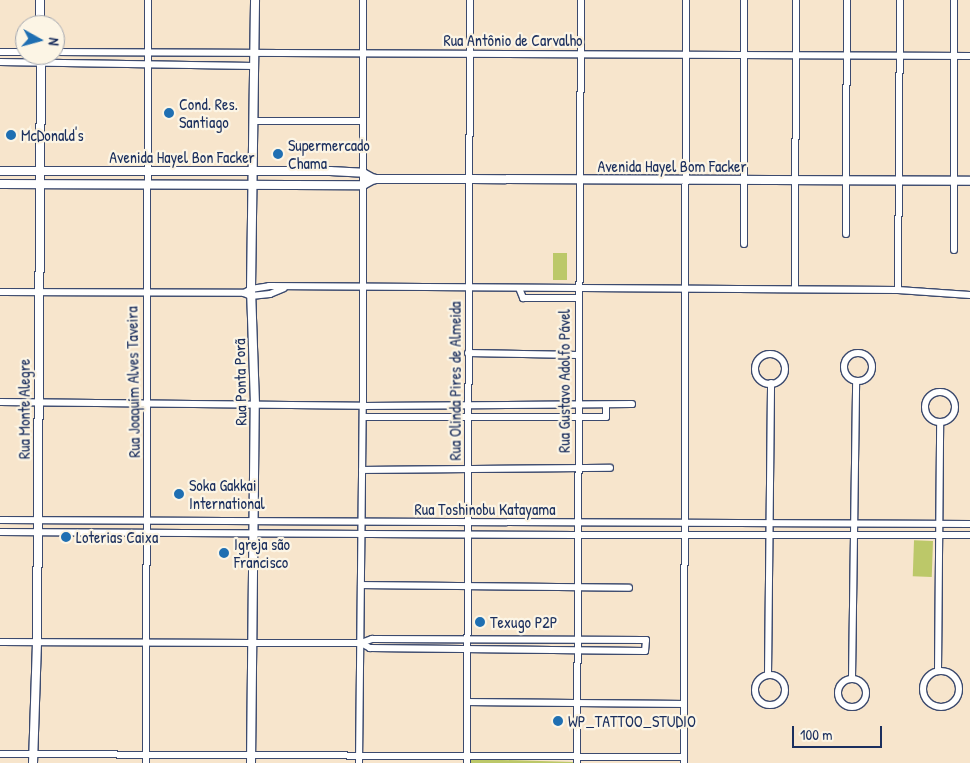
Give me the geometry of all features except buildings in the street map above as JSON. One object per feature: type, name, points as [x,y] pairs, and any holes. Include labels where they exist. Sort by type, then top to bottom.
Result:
[{"type":"street","points":[[40,0],[40,15]]},
{"type":"street","name":"Rua Joaquim Alves Taveira","points":[[146,763],[148,403],[146,170],[148,0]]},
{"type":"street","name":"Rua Ponta Porã","points":[[251,759],[255,404],[249,293],[253,171],[255,0]]},
{"type":"street","points":[[359,759],[364,406],[363,0]]},
{"type":"street","name":"Rua Olinda Pires de Almeida","points":[[467,760],[469,650],[468,353],[471,178],[470,0]]},
{"type":"street","name":"Rua Gustavo Adolfo Pável","points":[[577,760],[577,469],[581,0]]},
{"type":"street","points":[[0,754],[33,759],[146,754],[251,759],[684,760],[683,523],[686,0]]},
{"type":"street","points":[[744,0],[744,244]]},
{"type":"street","points":[[794,289],[796,0]]},
{"type":"street","points":[[846,234],[847,0]]},
{"type":"street","points":[[898,290],[900,0]]},
{"type":"street","points":[[954,0],[954,250]]},
{"type":"street","points":[[0,52],[15,52]]},
{"type":"street","name":"Rua Antônio de Carvalho","points":[[65,52],[970,56]]},
{"type":"street","points":[[65,60],[254,66]]},
{"type":"street","points":[[0,62],[15,61]]},
{"type":"street","name":"Rua Monte Alegre","points":[[33,759],[37,642],[37,402],[41,65]]},
{"type":"street","points":[[253,121],[363,122]]},
{"type":"street","name":"Avenida Hayel Bon Facker","points":[[0,171],[146,170],[363,173]]},
{"type":"street","name":"Avenida Hayel Bom Facker","points":[[363,173],[374,179]]},
{"type":"street","name":"Avenida Hayel Bom Facker","points":[[363,185],[374,179],[471,178],[845,182],[900,180],[970,181]]},
{"type":"street","points":[[0,184],[363,185]]},
{"type":"street","points":[[0,292],[270,294],[285,288],[363,287],[898,290],[970,295]]},
{"type":"street","points":[[519,288],[520,295],[523,298],[578,298]]},
{"type":"street","points":[[468,353],[578,355]]},
{"type":"street","points":[[858,353],[867,356],[872,369],[864,380],[856,382],[847,377],[843,369],[846,360],[858,353]]},
{"type":"street","points":[[770,354],[779,357],[784,366],[783,375],[771,383],[762,381],[756,369],[761,357],[770,354]]},
{"type":"street","points":[[852,678],[856,382]]},
{"type":"street","points":[[768,675],[771,383]]},
{"type":"street","points":[[942,393],[954,401],[955,411],[949,419],[940,422],[931,419],[926,407],[929,398],[942,393]]},
{"type":"street","points":[[0,402],[364,406],[632,404]]},
{"type":"street","points":[[363,417],[606,416],[606,405]]},
{"type":"street","points":[[938,670],[940,422]]},
{"type":"street","points":[[362,470],[610,468]]},
{"type":"street","name":"Rua Toshinobu Katayama","points":[[0,520],[970,524]]},
{"type":"street","points":[[630,523],[630,535]]},
{"type":"street","name":"Rua Toshinobu Katayama","points":[[0,532],[970,535]]},
{"type":"street","points":[[361,585],[629,588]]},
{"type":"street","points":[[0,642],[253,644],[361,643],[372,639],[646,640],[645,651],[577,652],[370,648],[361,643]]},
{"type":"street","points":[[938,670],[945,671],[955,677],[959,689],[955,700],[944,707],[928,702],[923,691],[925,680],[938,670]]},
{"type":"street","points":[[768,675],[781,679],[785,688],[781,701],[772,706],[757,700],[754,689],[758,680],[768,675]]},
{"type":"street","points":[[852,678],[861,681],[867,693],[864,702],[852,707],[843,704],[838,690],[843,682],[852,678]]},
{"type":"street","points":[[468,702],[683,704]]},
{"type":"green space","points":[[553,253],[567,253],[567,280],[553,280]]},
{"type":"green space","points":[[914,540],[933,541],[932,577],[913,576]]},
{"type":"green space","points":[[471,759],[573,762],[573,763],[471,763]]},
{"type":"place","name":"Cond. Res. Santiago","points":[[169,113]]},
{"type":"place","name":"McDonald's","points":[[11,135]]},
{"type":"place","name":"Supermercado Chama","points":[[278,154]]},
{"type":"place","name":"Soka Gakkai International","points":[[179,494]]},
{"type":"place","name":"Loterias Caixa","points":[[66,537]]},
{"type":"place","name":"Igreja são Francisco","points":[[224,553]]},
{"type":"place","name":"Texugo P2P","points":[[480,622]]},
{"type":"place","name":"WP_TATTOO_STUDIO","points":[[558,721]]}]
